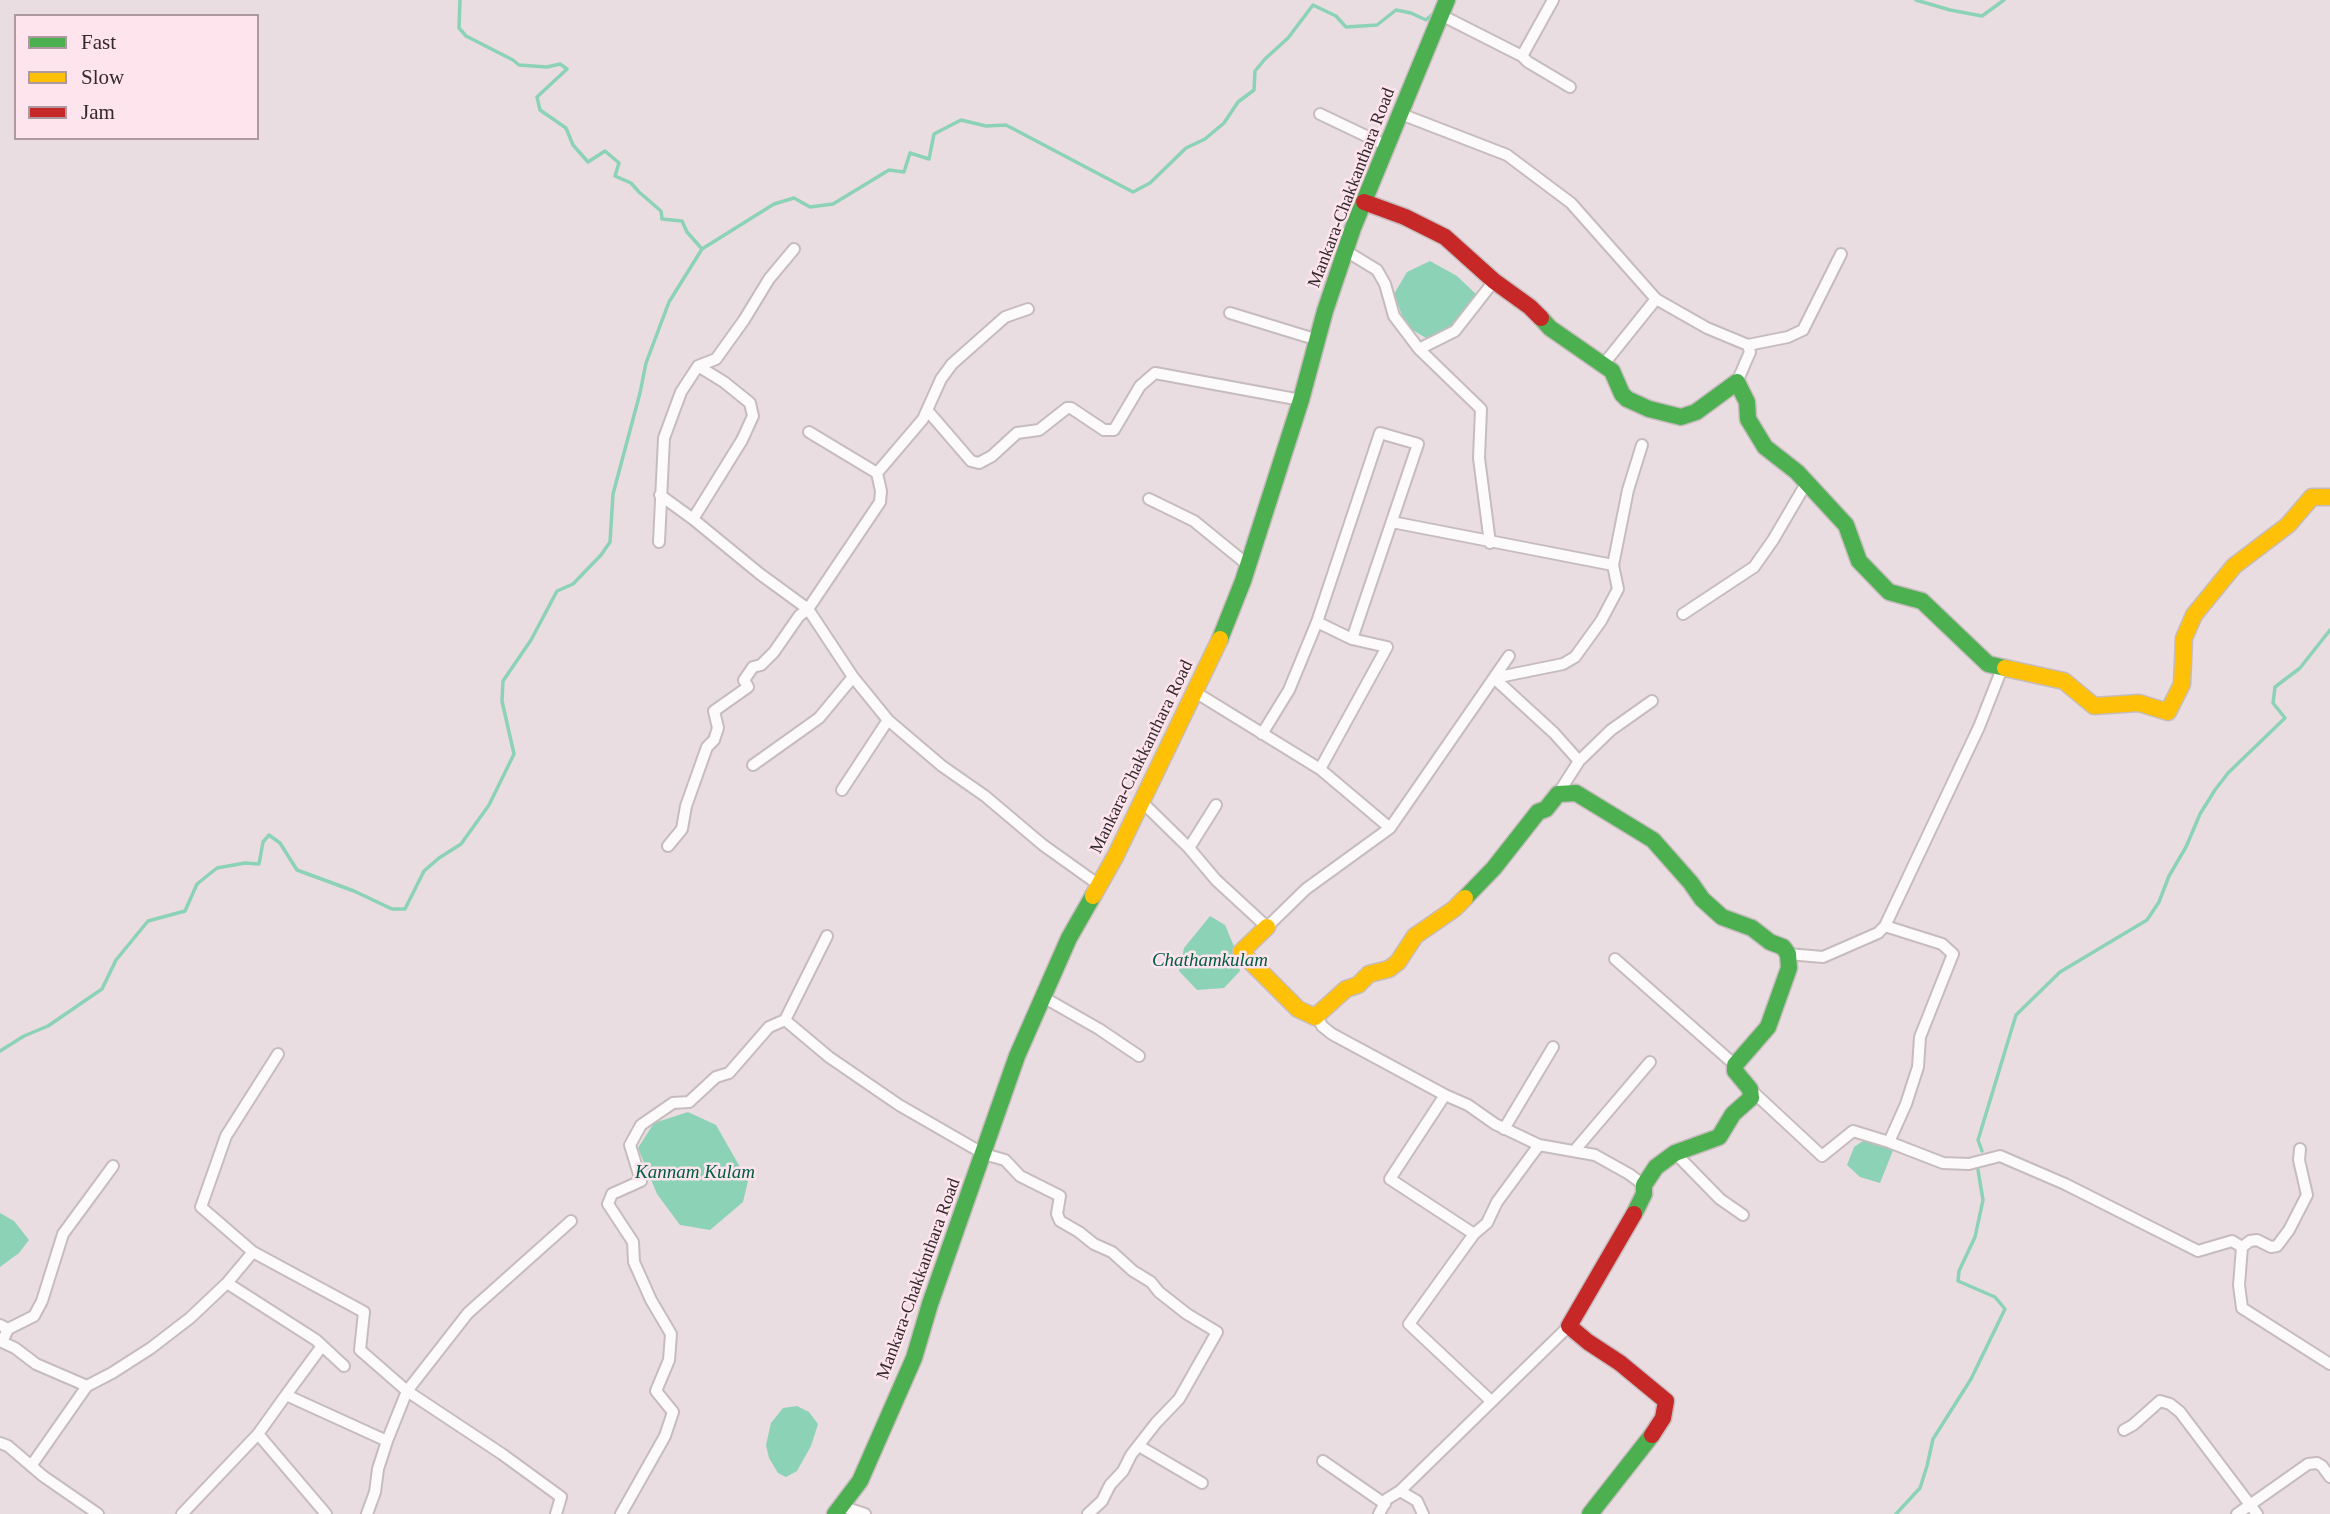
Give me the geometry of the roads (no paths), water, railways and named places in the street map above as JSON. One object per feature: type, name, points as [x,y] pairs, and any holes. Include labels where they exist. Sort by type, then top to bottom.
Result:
[{"type":"street","points":[[1521,56],[1553,0]]},
{"type":"street","points":[[1444,7],[1570,87]]},
{"type":"street","name":"Mankara-Chakkanthara Road","points":[[838,1510],[860,1481],[914,1358],[934,1292],[1017,1056],[1069,939],[1142,802],[1217,646],[1248,565],[1346,251],[1444,7]]},
{"type":"street","points":[[1320,114],[1387,146]]},
{"type":"street","points":[[1401,114],[1507,155],[1571,204],[1656,299],[1707,328],[1748,345],[1788,337],[1802,330],[1842,254]]},
{"type":"street","points":[[1364,202],[1431,228],[1494,281],[1530,307],[1550,328],[1612,372],[1622,394],[1649,410],[1681,417],[1696,412],[1737,382],[1750,352],[1748,345]]},
{"type":"street","points":[[659,542],[664,438],[681,392],[698,366],[716,359],[769,279],[794,249]]},
{"type":"street","points":[[1346,251],[1377,270],[1385,284],[1394,316],[1419,349],[1480,409],[1479,457],[1490,543]]},
{"type":"street","points":[[1419,349],[1455,331],[1494,281]]},
{"type":"street","points":[[1603,365],[1656,299]]},
{"type":"street","points":[[877,473],[923,419],[941,379],[952,364],[1005,317],[1028,309]]},
{"type":"street","points":[[1230,313],[1318,340]]},
{"type":"street","points":[[693,519],[742,440],[753,416],[750,403],[698,366]]},
{"type":"street","points":[[927,410],[971,461],[979,463],[992,456],[1017,433],[1039,430],[1067,408],[1104,430],[1114,430],[1140,386],[1155,373],[1301,400]]},
{"type":"street","points":[[1737,382],[1747,402],[1748,419],[1765,447],[1807,482],[1846,525],[1859,561],[1889,592],[1922,601],[1988,664],[2064,681],[2094,706],[2139,703],[2168,712],[2182,684],[2184,638],[2194,615],[2234,566],[2288,525],[2312,497],[2330,497]]},
{"type":"street","points":[[668,846],[682,829],[686,806],[707,747],[714,740],[718,728],[714,711],[748,687],[744,680],[753,667],[761,665],[774,652],[799,616],[808,610],[880,502],[881,491],[877,473],[808,432]]},
{"type":"street","points":[[1262,734],[1289,690],[1317,622],[1380,433],[1418,444],[1352,639]]},
{"type":"street","points":[[1494,677],[1563,664],[1575,657],[1601,621],[1618,589],[1613,565],[1628,490],[1642,445]]},
{"type":"street","points":[[1683,614],[1754,567],[1807,482]]},
{"type":"street","points":[[660,495],[808,610],[853,677],[888,720],[1043,845],[1099,885]]},
{"type":"street","points":[[1149,499],[1194,521],[1248,565]]},
{"type":"street","points":[[1392,522],[1613,565]]},
{"type":"street","points":[[1317,622],[1352,639],[1387,647],[1320,769]]},
{"type":"street","points":[[1508,656],[1390,828],[1306,889],[1241,952],[1308,1016],[1317,1016],[1346,989],[1358,985],[1369,974],[1389,969],[1398,962],[1415,936],[1454,909],[1503,857],[1531,819],[1546,809],[1578,761],[1611,730],[1652,701]]},
{"type":"street","points":[[1788,954],[1822,957],[1878,933],[1885,926],[1979,727],[2003,666]]},
{"type":"street","points":[[753,765],[819,718],[853,677]]},
{"type":"street","points":[[1494,677],[1554,733],[1578,761]]},
{"type":"street","points":[[1195,692],[1320,769],[1390,828]]},
{"type":"street","points":[[842,790],[888,720]]},
{"type":"street","points":[[1558,794],[1576,793],[1644,834],[1658,845],[1716,912],[1731,921],[1752,928],[1783,947],[1788,954],[1789,968],[1768,1027],[1735,1065],[1735,1071],[1750,1089],[1822,1156],[1853,1132],[1889,1142],[1944,1163],[1969,1164],[2000,1156],[2066,1184],[2198,1251],[2232,1241],[2242,1247]]},
{"type":"street","points":[[1142,802],[1189,848],[1216,880],[1267,927]]},
{"type":"street","points":[[1189,848],[1216,805]]},
{"type":"street","points":[[1885,926],[1942,944],[1953,954],[1924,1024],[1920,1037],[1918,1067],[1906,1104],[1889,1142]]},
{"type":"street","points":[[621,1514],[665,1436],[673,1412],[656,1391],[669,1360],[671,1334],[651,1300],[634,1262],[633,1242],[608,1204],[612,1194],[641,1181],[630,1145],[640,1125],[673,1103],[689,1102],[716,1077],[729,1073],[769,1027],[785,1020],[827,936]]},
{"type":"street","points":[[1615,959],[1735,1065]]},
{"type":"street","points":[[1044,996],[1139,1056]]},
{"type":"street","points":[[1317,1016],[1322,1026],[1332,1034],[1468,1105],[1504,1129],[1539,1145],[1595,1155],[1644,1185]]},
{"type":"street","points":[[785,1020],[829,1056],[899,1105],[984,1154],[1005,1160],[1020,1176],[1060,1196],[1060,1221],[1094,1244],[1112,1252],[1187,1314],[1217,1332],[1179,1399],[1156,1423],[1110,1485],[1102,1501],[1088,1514]]},
{"type":"street","points":[[1504,1129],[1553,1047]]},
{"type":"street","points":[[278,1054],[226,1136],[201,1207],[253,1252],[363,1312],[360,1350],[407,1391],[561,1497],[556,1514]]},
{"type":"street","points":[[1575,1150],[1650,1062]]},
{"type":"street","points":[[1323,1461],[1382,1509],[1387,1499],[1400,1491],[1569,1325],[1628,1225],[1644,1195],[1644,1185],[1656,1167],[1675,1153],[1719,1137],[1733,1114],[1751,1098],[1750,1089]]},
{"type":"street","points":[[1445,1095],[1390,1179],[1474,1234]]},
{"type":"street","points":[[1490,1400],[1409,1324],[1474,1234],[1487,1223],[1497,1202],[1539,1145]]},
{"type":"street","points":[[2300,1149],[2299,1160],[2307,1195],[2277,1246],[2271,1247],[2257,1240],[2242,1247],[2239,1285],[2242,1308],[2330,1364]]},
{"type":"street","points":[[1675,1153],[1720,1199],[1743,1215]]},
{"type":"street","points":[[87,1386],[36,1364],[15,1348],[1,1346],[4,1327],[34,1316],[42,1301],[63,1234],[113,1166]]},
{"type":"street","points":[[367,1514],[387,1441],[407,1391],[468,1313],[571,1221]]},
{"type":"street","points":[[31,1466],[87,1386],[151,1348],[190,1318],[227,1283],[253,1252]]},
{"type":"street","points":[[227,1283],[322,1346],[344,1366]]},
{"type":"street","points":[[1569,1325],[1666,1401],[1664,1418],[1656,1430],[1590,1514]]},
{"type":"street","points":[[182,1514],[258,1434],[322,1346]]},
{"type":"street","points":[[286,1395],[387,1441]]},
{"type":"street","points":[[2124,1430],[2160,1401],[2170,1404],[2180,1412],[2253,1509]]},
{"type":"street","points":[[258,1434],[326,1514]]},
{"type":"street","points":[[0,1443],[8,1446],[98,1514]]},
{"type":"street","points":[[1139,1446],[1202,1483]]},
{"type":"street","points":[[2237,1514],[2253,1509],[2308,1464],[2326,1462],[2330,1477]]},
{"type":"street","points":[[1400,1491],[1417,1501],[1423,1514]]},
{"type":"street","points":[[838,1510],[865,1514]]},
{"type":"water","points":[[1430,261],[1457,276],[1478,296],[1462,333],[1436,344],[1406,326],[1394,294],[1407,272]]},
{"type":"water","name":"Chathamkulam","points":[[1210,916],[1225,925],[1236,951],[1240,971],[1224,988],[1197,990],[1179,971],[1184,948]]},
{"type":"water","name":"Kannam Kulam","points":[[688,1112],[716,1125],[748,1181],[743,1202],[710,1230],[680,1225],[657,1194],[638,1148],[654,1123]]},
{"type":"water","points":[[1866,1139],[1894,1148],[1880,1183],[1860,1177],[1847,1165],[1854,1147]]},
{"type":"water","points":[[0,1213],[14,1221],[29,1240],[19,1253],[0,1267]]},
{"type":"water","points":[[797,1406],[809,1412],[818,1424],[811,1446],[797,1471],[786,1477],[778,1473],[769,1458],[766,1445],[771,1423],[783,1408]]},
{"type":"waterway","points":[[460,0],[459,28],[466,36],[519,65],[547,67],[560,64],[567,69],[537,97],[540,110],[566,128],[573,145],[588,162],[605,151],[619,163],[615,176],[631,183],[661,211],[662,219],[682,221],[687,232],[702,249]]},
{"type":"waterway","points":[[1916,0],[1982,16],[2004,0]]},
{"type":"waterway","points":[[0,1051],[24,1036],[48,1026],[102,989],[116,960],[148,921],[185,911],[197,884],[217,868],[245,863],[259,864],[263,842],[269,835],[280,843],[297,870],[354,891],[392,909],[405,909],[424,871],[461,844],[489,805],[514,754],[502,701],[503,681],[531,640],[557,591],[573,584],[610,542],[613,494],[646,363],[669,302],[702,249],[774,204],[794,198],[810,207],[833,204],[889,170],[904,172],[910,153],[929,159],[934,134],[961,120],[986,126],[1006,125],[1133,192],[1150,183],[1186,148],[1205,139],[1224,123],[1238,102],[1254,90],[1255,71],[1288,38],[1313,5],[1336,16],[1346,27],[1377,25],[1396,10],[1426,20],[1436,11]]},
{"type":"waterway","points":[[1982,1151],[1978,1140],[2016,1015],[2060,972],[2147,920],[2159,902],[2169,876],[2215,790],[2228,773],[2285,718],[2273,703],[2275,687],[2300,668],[2330,630]]},
{"type":"waterway","points":[[1896,1514],[1920,1488],[1933,1439],[1971,1379],[2005,1309],[1995,1297],[1958,1281],[1959,1271],[1975,1237],[1983,1200],[1978,1170]]}]
